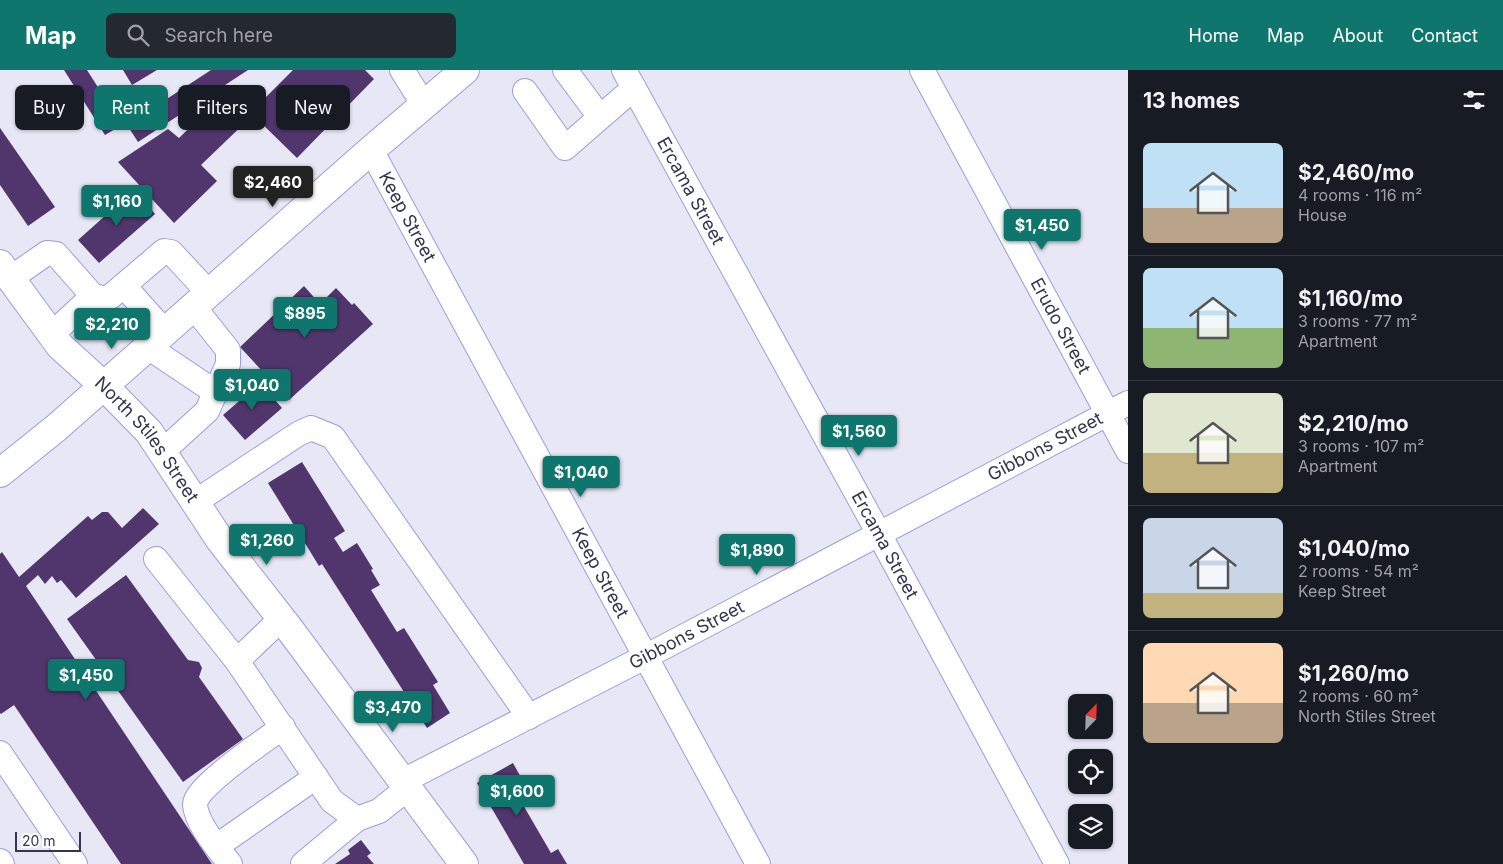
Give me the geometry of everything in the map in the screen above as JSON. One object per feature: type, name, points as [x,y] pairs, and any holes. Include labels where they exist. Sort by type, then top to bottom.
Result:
[{"type":"main road","points":[[0,473],[56,428],[464,70]]},
{"type":"main road","name":"North Stiles Street","points":[[5,271],[60,346],[104,386],[149,432],[220,540],[282,618],[464,864]]},
{"type":"street","points":[[402,70],[424,105]]},
{"type":"street","points":[[564,70],[600,117]]},
{"type":"street","name":"Erudo Street","points":[[922,70],[1118,408],[1128,451]]},
{"type":"street","points":[[525,92],[565,148],[600,117],[630,76]]},
{"type":"street","name":"Ercama Street","points":[[630,76],[1058,864]]},
{"type":"street","name":"Keep Street","points":[[372,150],[758,864]]},
{"type":"street","points":[[5,271],[47,253],[56,254],[92,296],[106,299],[164,252],[171,252],[201,300],[228,350],[228,364],[207,411],[162,452]]},
{"type":"street","points":[[124,286],[156,339],[215,392]]},
{"type":"street","points":[[52,334],[92,296]]},
{"type":"street","name":"Gibbons Street","points":[[303,864],[357,819],[379,810],[406,785],[529,717],[1118,408]]},
{"type":"street","points":[[195,502],[298,434],[311,428],[333,437],[529,717]]},
{"type":"street","points":[[156,559],[237,661],[332,801],[357,819]]},
{"type":"street","points":[[237,661],[282,618]]},
{"type":"street","points":[[283,727],[227,768],[198,794],[194,803],[199,821],[224,855],[316,777]]},
{"type":"street","points":[[0,753],[74,864]]},
{"type":"building","points":[[64,70],[87,70],[97,85],[94,85],[94,118],[84,102],[84,85],[73,85]]},
{"type":"building","points":[[123,70],[157,70],[132,85]]},
{"type":"building","points":[[211,70],[248,70],[225,85],[188,85]]},
{"type":"building","points":[[293,70],[365,70],[374,79],[350,104],[350,85],[278,85]]},
{"type":"building","points":[[276,87],[276,130],[324,130],[297,158],[266,128],[266,97]]},
{"type":"building","points":[[178,92],[178,116],[168,122],[168,98]]},
{"type":"building","points":[[0,128],[55,207],[28,226],[0,185]]},
{"type":"building","points":[[168,129],[179,138],[187,130],[237,130],[201,165],[217,181],[174,223],[118,162]]},
{"type":"building","points":[[102,130],[114,130],[105,135]]},
{"type":"building","points":[[130,130],[156,130],[138,142]]},
{"type":"building","points":[[134,190],[155,214],[99,263],[78,240]]},
{"type":"building","points":[[304,286],[320,304],[336,288],[352,305],[354,303],[373,324],[289,400],[240,347]]},
{"type":"building","points":[[260,383],[282,408],[245,440],[223,415]]},
{"type":"building","points":[[302,462],[345,531],[334,538],[343,552],[357,543],[373,569],[371,570],[380,585],[371,590],[397,632],[404,628],[438,682],[433,685],[450,713],[427,728],[322,564],[319,566],[268,483]]},
{"type":"building","points":[[143,508],[159,524],[76,598],[61,580],[57,583],[52,576],[45,584],[38,575],[26,586],[212,864],[121,864],[14,705],[0,713],[0,554],[2,552],[19,577],[88,516],[92,520],[102,512],[108,512],[122,528]]},
{"type":"building","points":[[126,575],[188,660],[199,662],[202,668],[199,677],[243,739],[183,782],[67,619]]},
{"type":"building","points":[[513,763],[529,792],[519,798],[551,853],[558,849],[567,864],[524,864],[477,783]]},
{"type":"building","points":[[361,840],[371,853],[367,856],[374,864],[335,864],[350,854],[348,850]]}]
